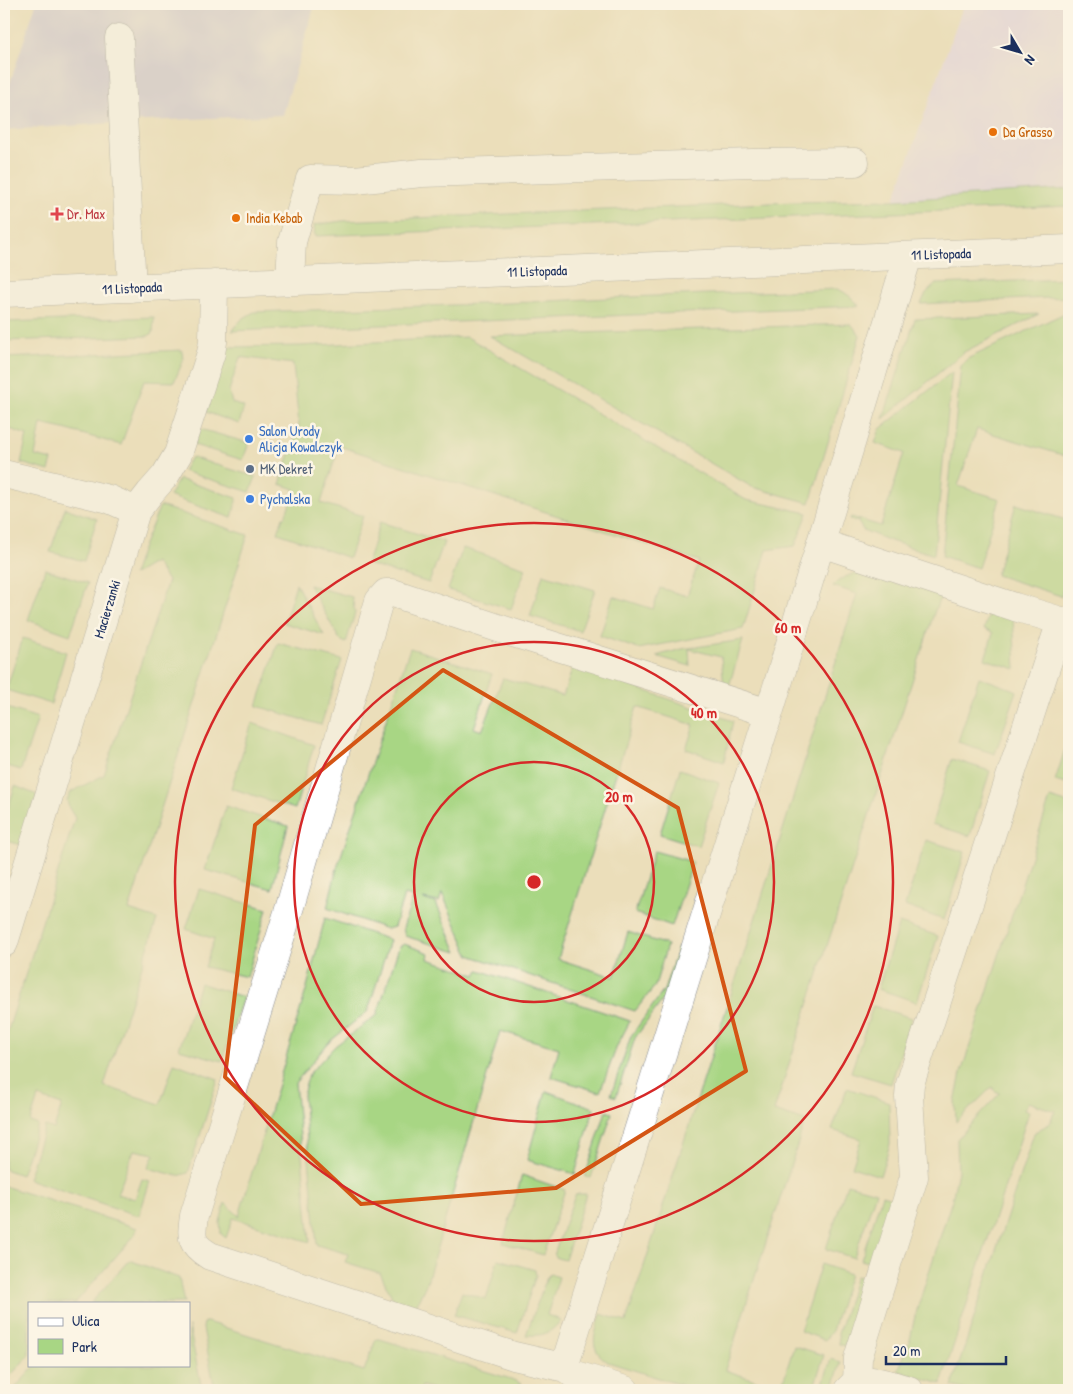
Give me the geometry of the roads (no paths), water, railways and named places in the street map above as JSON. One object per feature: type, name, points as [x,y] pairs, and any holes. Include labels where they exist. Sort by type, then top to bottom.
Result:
[{"type":"street","points":[[119,38],[132,288]]},
{"type":"street","points":[[290,281],[292,242],[310,179],[355,180],[422,173],[752,163],[855,162]]},
{"type":"street","name":"11 Listopada","points":[[4,293],[1069,249]]},
{"type":"street","points":[[566,1368],[566,1360],[769,713],[908,256]]},
{"type":"street","name":"Macierzanki","points":[[4,943],[136,511],[165,476],[178,454],[211,353],[213,342],[214,284]]},
{"type":"street","points":[[4,474],[109,500],[136,511]]},
{"type":"street","points":[[821,543],[1015,607],[1065,621],[910,1084],[909,1096],[914,1177],[858,1358],[852,1386]]},
{"type":"street","points":[[625,1390],[573,1374],[566,1368],[514,1356],[210,1256],[199,1249],[193,1241],[194,1216],[291,903],[380,601],[386,594],[393,593],[513,633],[769,713]]},
{"type":"street","points":[[852,1386],[867,1380],[878,1381],[909,1390]]},
{"type":"place","name":"Da Grasso","points":[[993,132]]},
{"type":"place","name":"Dr. Max","points":[[57,214]]},
{"type":"place","name":"India Kebab","points":[[236,218]]},
{"type":"place","name":"Salon Urody Alicja Kowalczyk","points":[[249,439]]},
{"type":"place","name":"MK Dekret","points":[[250,469]]},
{"type":"place","name":"Pychalska","points":[[250,499]]}]
